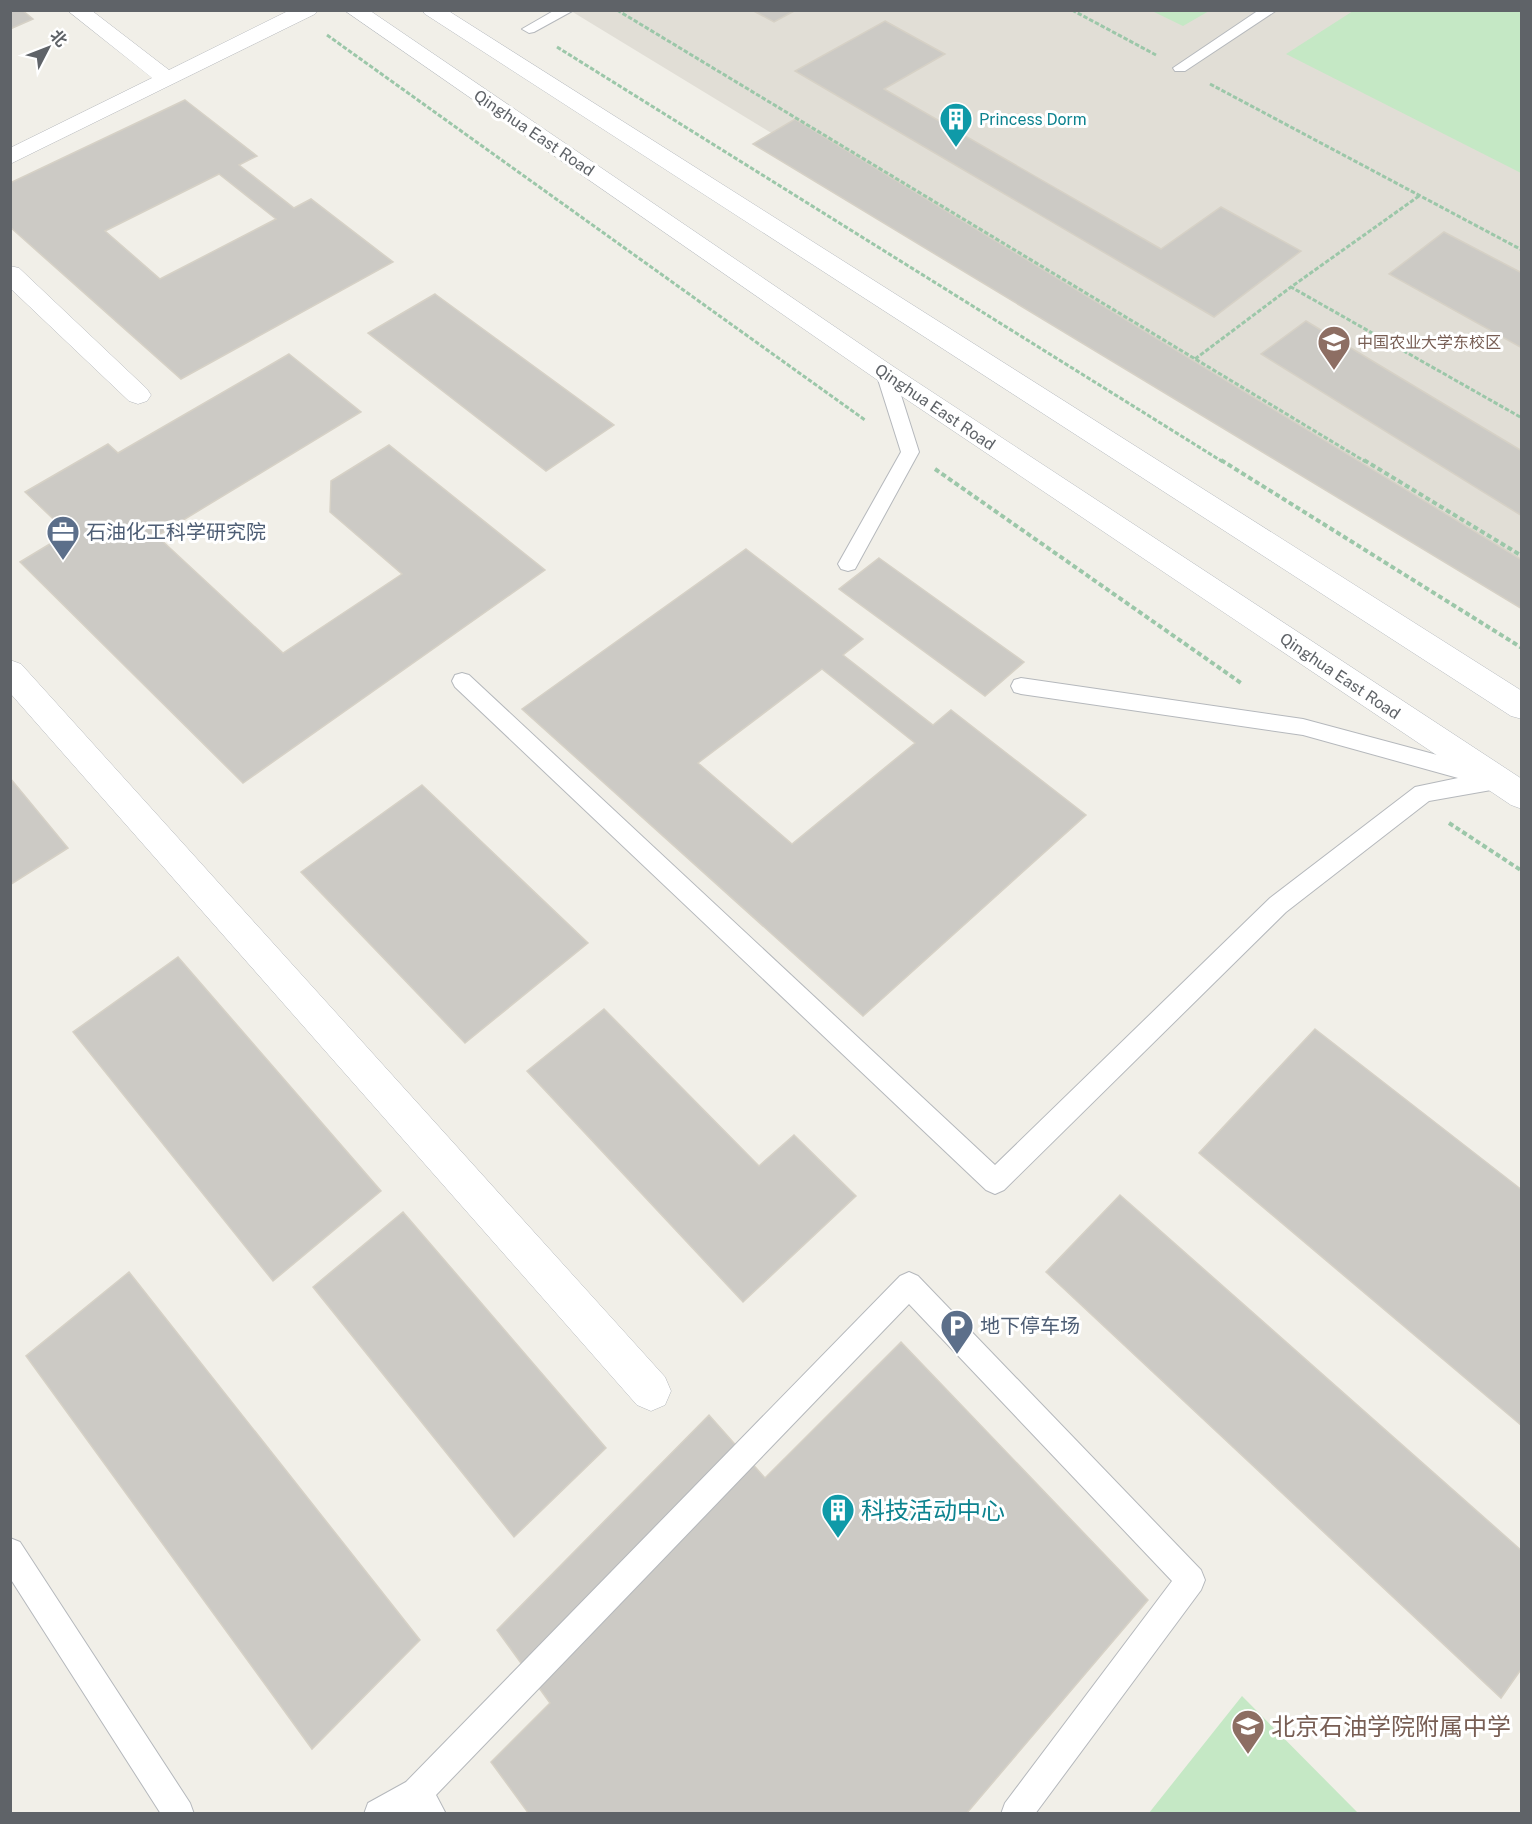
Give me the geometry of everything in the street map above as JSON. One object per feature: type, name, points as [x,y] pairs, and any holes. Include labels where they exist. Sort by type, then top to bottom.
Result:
[{"type":"main road","points":[[77,10],[168,80]]},
{"type":"main road","points":[[10,157],[308,10]]},
{"type":"main road","name":"Qinghua East Road","points":[[354,10],[885,374],[1521,796]]},
{"type":"main road","points":[[432,10],[1521,707]]},
{"type":"main road","points":[[10,274],[138,395]]},
{"type":"main road","points":[[10,672],[651,1391]]},
{"type":"lane","points":[[529,29],[567,10]]},
{"type":"lane","points":[[1180,68],[1270,10]]},
{"type":"lane","points":[[848,564],[910,452],[885,374]]},
{"type":"lane","points":[[462,681],[995,1182],[1278,905],[1423,793],[1497,780]]},
{"type":"lane","points":[[1021,686],[1303,727],[1497,780]]},
{"type":"lane","points":[[379,1814],[424,1803],[909,1285],[1191,1580],[1016,1814]]},
{"type":"lane","points":[[10,1552],[179,1814]]},
{"type":"path","points":[[618,10],[1521,556]]},
{"type":"path","points":[[1072,10],[1521,250]]},
{"type":"path","points":[[529,29],[1521,648]]},
{"type":"path","points":[[1195,359],[1419,196]]},
{"type":"path","points":[[1292,287],[1521,418]]},
{"type":"shaded area","name":"中国农业大学东校区","points":[[571,11],[1521,11],[1521,607],[773,134]]},
{"type":"green space","points":[[1152,11],[1209,11],[1183,26]]},
{"type":"green space","points":[[1353,11],[1521,11],[1521,173],[1286,54]]},
{"type":"green space","name":"北京石油学院附属中学","points":[[1242,1696],[1358,1813],[1149,1813]]},
{"type":"building","points":[[10,10],[22,10],[33,19],[10,29]]},
{"type":"building","points":[[752,10],[796,10],[774,22]]},
{"type":"building","name":"Princess Dorm","points":[[885,21],[945,54],[884,89],[1161,249],[1221,207],[1301,251],[1214,317],[795,71]]},
{"type":"building","points":[[185,100],[257,156],[239,165],[294,208],[311,199],[393,262],[181,379],[10,227],[10,183]],"holes":[[[219,174],[276,219],[160,279],[105,231]]]},
{"type":"building","points":[[795,119],[1522,560],[1522,609],[753,144]]},
{"type":"building","points":[[1444,232],[1522,273],[1522,348],[1389,274]]},
{"type":"building","points":[[435,294],[614,425],[546,471],[368,333]]},
{"type":"building","points":[[1306,321],[1522,451],[1522,516],[1261,354]]},
{"type":"building","points":[[289,354],[361,412],[157,536],[283,653],[402,574],[330,512],[331,481],[389,445],[545,570],[243,783],[20,562],[68,533],[25,492],[108,444],[118,453]]},
{"type":"building","points":[[746,549],[863,639],[843,655],[933,725],[951,710],[1086,815],[863,1016],[522,709]],"holes":[[[822,669],[915,743],[792,844],[698,763]]]},
{"type":"building","points":[[879,558],[1024,662],[985,696],[839,589]]},
{"type":"building","points":[[10,778],[68,848],[10,885]]},
{"type":"building","points":[[422,785],[588,943],[465,1043],[301,872]]},
{"type":"building","points":[[178,957],[381,1191],[273,1281],[73,1032]]},
{"type":"building","points":[[604,1009],[759,1166],[794,1135],[856,1196],[743,1302],[527,1071]]},
{"type":"building","points":[[1315,1029],[1522,1190],[1522,1426],[1199,1153]]},
{"type":"building","points":[[1120,1195],[1522,1551],[1522,1668],[1501,1698],[1046,1272]]},
{"type":"building","points":[[403,1212],[606,1448],[514,1537],[313,1287]]},
{"type":"building","points":[[129,1272],[420,1640],[312,1749],[26,1356]]},
{"type":"building","name":"科技活动中心","points":[[901,1342],[1148,1600],[966,1814],[529,1814],[491,1762],[550,1703],[497,1630],[709,1415],[765,1478]]},
{"type":"place","name":"Princess Dorm","points":[[956,148]]},
{"type":"place","name":"中国农业大学东校区","points":[[1334,371]]},
{"type":"place","name":"石油化工科学研究院","points":[[63,561]]},
{"type":"place","name":"地下停车场","points":[[957,1355]]},
{"type":"place","name":"科技活动中心","points":[[838,1539]]},
{"type":"place","name":"北京石油学院附属中学","points":[[1248,1755]]}]
